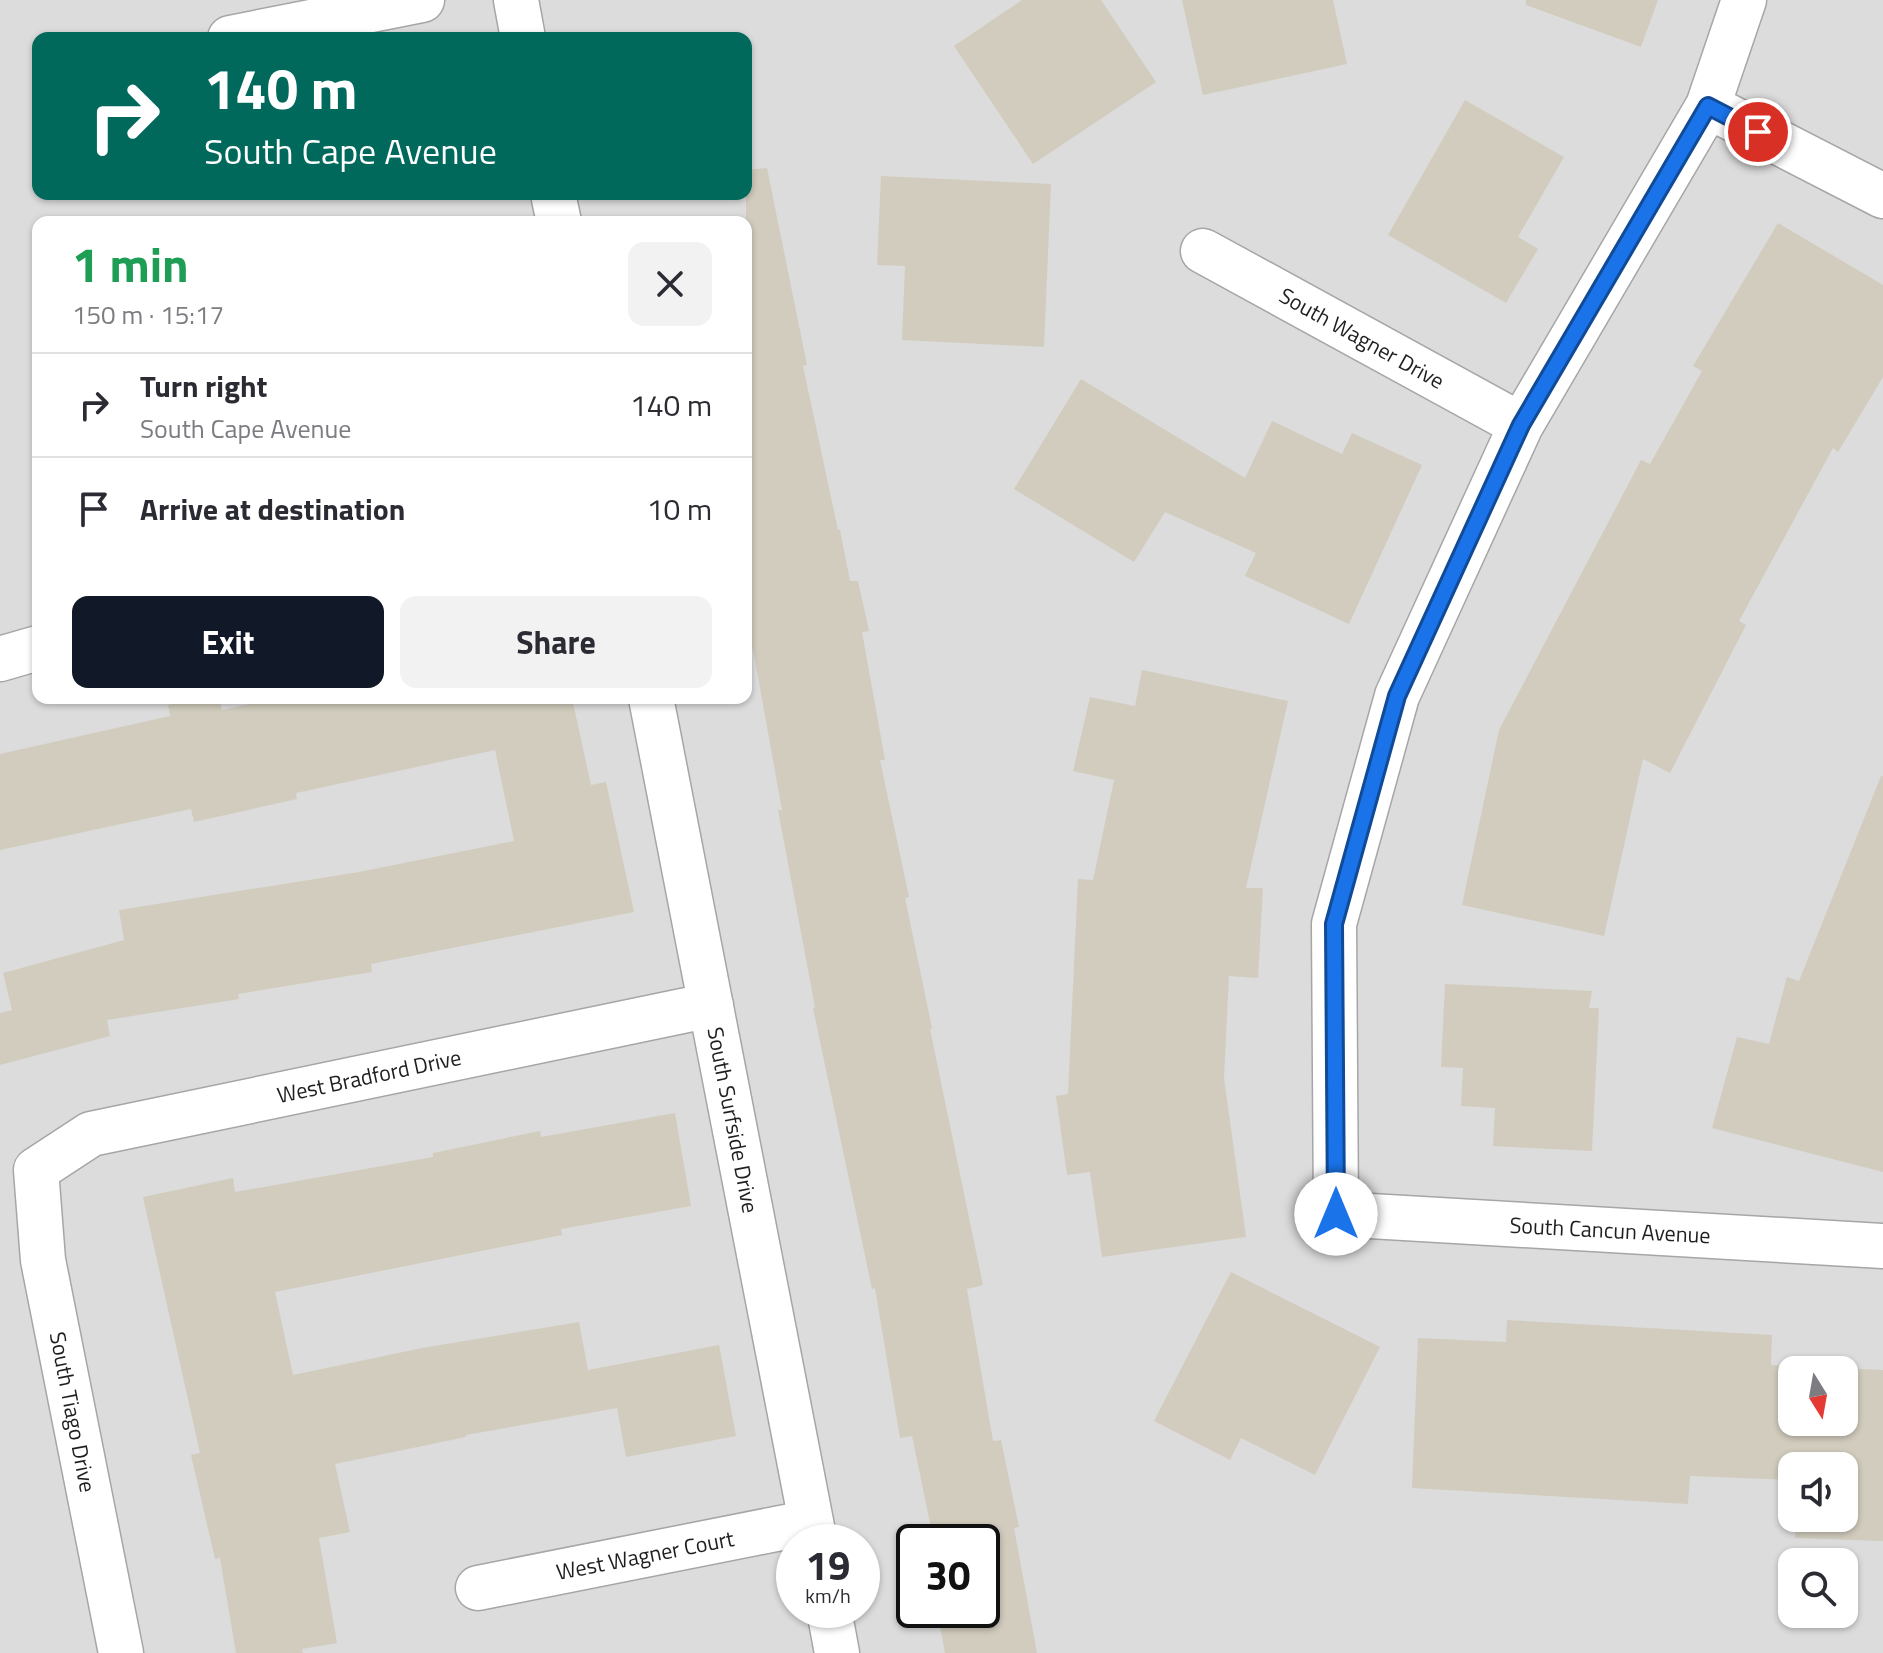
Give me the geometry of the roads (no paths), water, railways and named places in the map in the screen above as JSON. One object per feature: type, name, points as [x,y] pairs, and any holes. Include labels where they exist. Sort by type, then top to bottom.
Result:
[{"type":"street","points":[[260,32],[422,0]]},
{"type":"street","points":[[516,0],[522,32]]},
{"type":"street","points":[[1521,425],[1708,106],[1744,0]]},
{"type":"street","points":[[1708,106],[1883,196]]},
{"type":"street","name":"South Wagner Drive","points":[[1203,251],[1521,425]]},
{"type":"street","name":"South Cancun Avenue","points":[[1521,425],[1397,696],[1334,924],[1336,1214],[1883,1246]]},
{"type":"street","points":[[0,659],[32,650]]},
{"type":"street","name":"South Surfside Drive","points":[[652,704],[811,1524]]},
{"type":"street","name":"West Bradford Drive","points":[[36,1170],[91,1134],[711,1005]]},
{"type":"street","name":"South Tiago Drive","points":[[36,1170],[43,1260],[121,1653]]},
{"type":"street","name":"West Wagner Court","points":[[478,1588],[776,1538]]},
{"type":"street","points":[[832,1628],[837,1653]]}]
